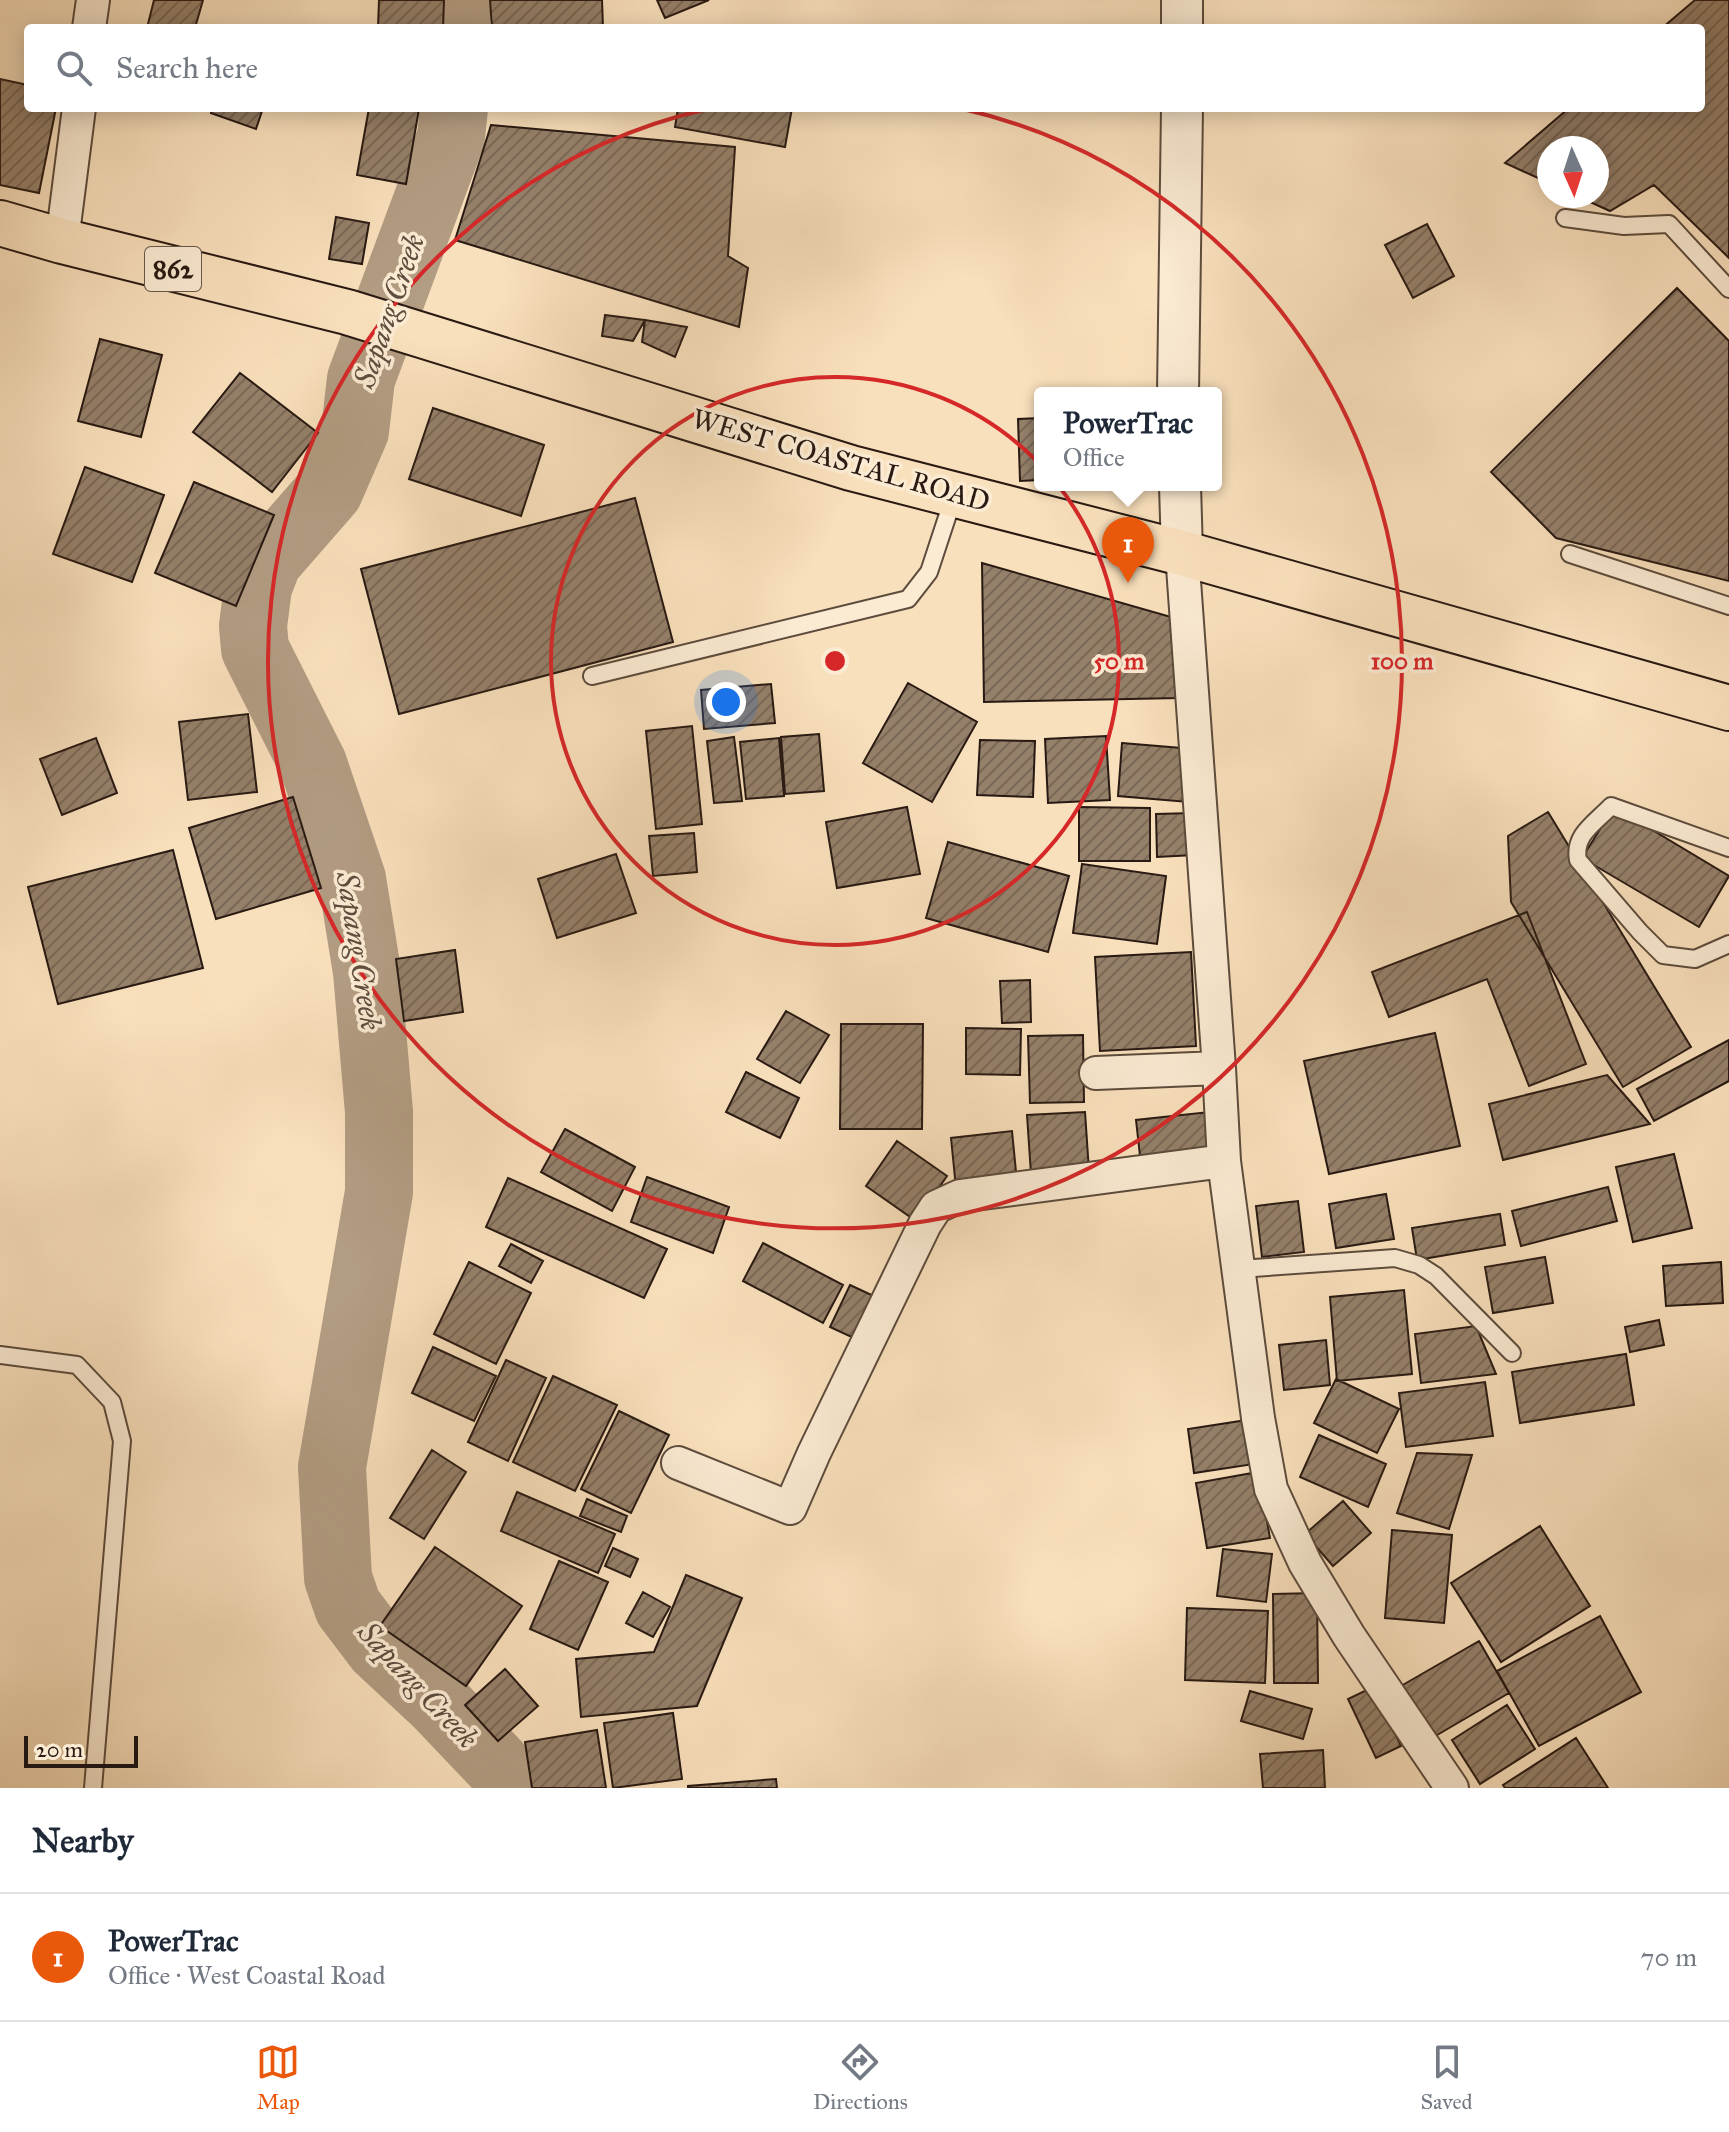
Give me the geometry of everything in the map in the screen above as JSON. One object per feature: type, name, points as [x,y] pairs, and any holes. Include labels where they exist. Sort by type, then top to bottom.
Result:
[{"type":"main road","name":"WEST COASTAL ROAD","points":[[0,223],[347,312],[851,468],[1182,553],[1729,708]]},
{"type":"street","points":[[90,24],[93,0]]},
{"type":"street","points":[[1182,0],[1182,24]]},
{"type":"street","points":[[62,241],[78,112]]},
{"type":"street","points":[[1178,387],[1182,112]]},
{"type":"street","points":[[1180,491],[1224,1161],[1258,1418],[1271,1489],[1305,1563],[1349,1636],[1452,1788]]},
{"type":"street","points":[[1096,1073],[1219,1068]]},
{"type":"street","points":[[678,1463],[790,1508],[925,1224],[936,1207],[960,1196],[1224,1161]]},
{"type":"lane","points":[[1565,218],[1624,226],[1669,224],[1729,289]]},
{"type":"lane","points":[[592,676],[908,599],[929,572],[955,494]]},
{"type":"lane","points":[[1570,554],[1729,606]]},
{"type":"lane","points":[[1729,848],[1611,806],[1580,838],[1576,848],[1578,860],[1663,955],[1695,959],[1729,944]]},
{"type":"lane","points":[[1239,1269],[1395,1258],[1419,1265],[1436,1276],[1512,1353]]},
{"type":"lane","points":[[0,1355],[77,1365],[112,1402],[122,1441],[93,1788]]},
{"type":"building","points":[[154,0],[203,0],[196,24],[148,24]]},
{"type":"building","points":[[379,0],[444,0],[443,24],[378,24]]},
{"type":"building","points":[[490,0],[602,0],[603,24],[492,24]]},
{"type":"building","points":[[657,0],[709,0],[665,18]]},
{"type":"building","points":[[1695,0],[1729,0],[1729,258],[1654,185],[1610,211],[1603,208],[1609,208],[1609,136],[1537,136],[1537,178],[1505,163],[1564,112],[1705,112],[1705,24],[1667,24]]},
{"type":"building","points":[[0,79],[24,84],[24,112],[55,112],[39,193],[0,185]]},
{"type":"building","points":[[211,112],[262,112],[256,129]]},
{"type":"building","points":[[368,112],[418,112],[406,184],[357,175]]},
{"type":"building","points":[[677,112],[791,112],[785,147],[675,127]]},
{"type":"building","points":[[491,125],[735,147],[728,256],[748,268],[739,327],[455,240]]},
{"type":"building","points":[[336,217],[369,223],[362,264],[329,259]]},
{"type":"building","points":[[1427,224],[1454,276],[1413,298],[1385,245]]},
{"type":"building","points":[[1677,288],[1729,341],[1729,581],[1556,538],[1491,472]]},
{"type":"building","points":[[605,315],[645,320],[633,341],[602,336]]},
{"type":"building","points":[[645,320],[687,327],[675,357],[642,342]]},
{"type":"building","points":[[100,339],[162,355],[141,437],[78,421]]},
{"type":"building","points":[[240,373],[318,433],[272,492],[193,432]]},
{"type":"building","points":[[433,408],[544,445],[521,516],[409,479]]},
{"type":"building","points":[[1034,418],[1034,480],[1020,481],[1018,419]]},
{"type":"building","points":[[85,467],[164,495],[132,582],[53,554]]},
{"type":"building","points":[[194,482],[274,515],[236,606],[155,573]]},
{"type":"building","points":[[635,498],[673,642],[399,714],[361,569]]},
{"type":"building","points":[[982,563],[1178,619],[1179,698],[984,702]]},
{"type":"building","points":[[908,683],[977,722],[932,802],[863,763]]},
{"type":"building","points":[[771,684],[775,723],[704,729],[701,690]]},
{"type":"building","points":[[248,714],[257,792],[188,800],[179,722]]},
{"type":"building","points":[[692,726],[702,824],[656,829],[646,731]]},
{"type":"building","points":[[819,734],[824,791],[785,794],[781,737]]},
{"type":"building","points":[[1106,736],[1110,800],[1048,803],[1045,739]]},
{"type":"building","points":[[734,737],[742,801],[714,803],[707,741]]},
{"type":"building","points":[[96,738],[117,793],[62,815],[40,759]]},
{"type":"building","points":[[779,738],[784,796],[746,799],[740,742]]},
{"type":"building","points":[[980,740],[1035,741],[1033,797],[977,795]]},
{"type":"building","points":[[1122,743],[1193,749],[1188,802],[1118,796]]},
{"type":"building","points":[[293,797],[321,888],[216,919],[189,828]]},
{"type":"building","points":[[907,807],[920,874],[837,888],[826,822]]},
{"type":"building","points":[[1079,807],[1150,808],[1150,861],[1079,861]]},
{"type":"building","points":[[1614,807],[1729,876],[1699,927],[1582,858]]},
{"type":"building","points":[[1548,812],[1691,1047],[1623,1087],[1511,902],[1508,836]]},
{"type":"building","points":[[1193,813],[1194,855],[1157,857],[1156,814]]},
{"type":"building","points":[[694,833],[697,872],[653,876],[649,836]]},
{"type":"building","points":[[948,842],[1069,876],[1048,952],[926,918]]},
{"type":"building","points":[[173,850],[203,968],[58,1004],[28,887]]},
{"type":"building","points":[[616,854],[636,913],[557,938],[538,879]]},
{"type":"building","points":[[1082,864],[1166,876],[1157,944],[1073,933]]},
{"type":"building","points":[[1527,912],[1586,1064],[1529,1086],[1487,979],[1389,1017],[1372,972]]},
{"type":"building","points":[[455,950],[463,1012],[404,1021],[396,959]]},
{"type":"building","points":[[1191,952],[1196,1046],[1100,1051],[1095,957]]},
{"type":"building","points":[[1030,980],[1031,1022],[1002,1023],[1000,981]]},
{"type":"building","points":[[786,1011],[829,1035],[800,1083],[757,1059]]},
{"type":"building","points":[[841,1024],[923,1024],[922,1129],[840,1129]]},
{"type":"building","points":[[966,1028],[1021,1029],[1020,1075],[966,1074]]},
{"type":"building","points":[[1435,1033],[1460,1146],[1329,1174],[1304,1061]]},
{"type":"building","points":[[1083,1035],[1084,1102],[1030,1103],[1028,1036]]},
{"type":"building","points":[[1729,1040],[1729,1081],[1654,1121],[1637,1089]]},
{"type":"building","points":[[746,1072],[799,1098],[780,1138],[726,1112]]},
{"type":"building","points":[[1607,1075],[1650,1124],[1503,1160],[1489,1104]]},
{"type":"building","points":[[1085,1112],[1089,1171],[1031,1174],[1027,1115]]},
{"type":"building","points":[[1209,1112],[1216,1175],[1143,1183],[1136,1120]]},
{"type":"building","points":[[565,1129],[635,1167],[612,1211],[541,1172]]},
{"type":"building","points":[[1012,1131],[1017,1182],[956,1188],[951,1138]]},
{"type":"building","points":[[897,1141],[947,1176],[916,1221],[866,1186]]},
{"type":"building","points":[[1674,1154],[1692,1228],[1633,1242],[1616,1167]]},
{"type":"building","points":[[647,1177],[729,1207],[713,1253],[631,1222]]},
{"type":"building","points":[[508,1178],[667,1249],[644,1298],[486,1227]]},
{"type":"building","points":[[1608,1187],[1617,1221],[1521,1246],[1512,1211]]},
{"type":"building","points":[[1386,1194],[1394,1239],[1336,1248],[1329,1204]]},
{"type":"building","points":[[1298,1201],[1304,1252],[1262,1257],[1256,1206]]},
{"type":"building","points":[[1500,1214],[1505,1245],[1417,1260],[1412,1228]]},
{"type":"building","points":[[763,1243],[843,1285],[823,1323],[743,1281]]},
{"type":"building","points":[[511,1244],[543,1261],[531,1283],[499,1266]]},
{"type":"building","points":[[1545,1257],[1553,1303],[1493,1313],[1485,1267]]},
{"type":"building","points":[[469,1262],[531,1293],[496,1364],[434,1334]]},
{"type":"building","points":[[1721,1262],[1723,1303],[1666,1306],[1663,1266]]},
{"type":"building","points":[[850,1285],[878,1298],[858,1340],[830,1327]]},
{"type":"building","points":[[1404,1290],[1412,1374],[1337,1381],[1330,1297]]},
{"type":"building","points":[[1659,1320],[1664,1345],[1630,1352],[1625,1327]]},
{"type":"building","points":[[1476,1326],[1496,1374],[1421,1383],[1415,1334]]},
{"type":"building","points":[[1326,1340],[1330,1385],[1284,1390],[1279,1345]]},
{"type":"building","points":[[433,1347],[496,1376],[474,1421],[412,1393]]},
{"type":"building","points":[[1626,1354],[1634,1405],[1520,1423],[1512,1372]]},
{"type":"building","points":[[506,1360],[546,1378],[508,1461],[468,1442]]},
{"type":"building","points":[[553,1376],[617,1405],[575,1491],[513,1462]]},
{"type":"building","points":[[1336,1379],[1399,1409],[1377,1453],[1314,1423]]},
{"type":"building","points":[[1485,1382],[1493,1436],[1406,1447],[1399,1393]]},
{"type":"building","points":[[619,1411],[669,1435],[631,1513],[581,1489]]},
{"type":"building","points":[[1247,1420],[1254,1464],[1194,1473],[1188,1429]]},
{"type":"building","points":[[1319,1435],[1386,1464],[1368,1507],[1300,1477]]},
{"type":"building","points":[[432,1450],[466,1472],[424,1539],[390,1518]]},
{"type":"building","points":[[1417,1453],[1472,1455],[1449,1529],[1397,1513]]},
{"type":"building","points":[[1258,1472],[1270,1538],[1207,1548],[1196,1483]]},
{"type":"building","points":[[517,1492],[615,1534],[598,1573],[501,1531]]},
{"type":"building","points":[[587,1499],[627,1516],[621,1532],[580,1516]]},
{"type":"building","points":[[1343,1501],[1371,1533],[1333,1566],[1305,1534]]},
{"type":"building","points":[[1540,1526],[1590,1606],[1501,1662],[1451,1583]]},
{"type":"building","points":[[1392,1530],[1452,1535],[1444,1623],[1385,1618]]},
{"type":"building","points":[[435,1547],[522,1606],[466,1686],[380,1626]]},
{"type":"building","points":[[613,1548],[638,1559],[630,1577],[605,1566]]},
{"type":"building","points":[[1223,1549],[1272,1554],[1266,1602],[1217,1596]]},
{"type":"building","points":[[559,1561],[608,1582],[578,1650],[530,1629]]},
{"type":"building","points":[[686,1575],[742,1598],[697,1706],[581,1717],[576,1659],[654,1652]]},
{"type":"building","points":[[643,1592],[670,1607],[653,1637],[626,1623]]},
{"type":"building","points":[[1317,1593],[1318,1683],[1274,1683],[1273,1594]]},
{"type":"building","points":[[1187,1608],[1268,1611],[1265,1683],[1185,1680]]},
{"type":"building","points":[[1600,1616],[1641,1692],[1539,1746],[1497,1671]]},
{"type":"building","points":[[1479,1641],[1509,1693],[1432,1738],[1401,1686]]},
{"type":"building","points":[[505,1669],[538,1706],[498,1741],[465,1705]]},
{"type":"building","points":[[1373,1687],[1401,1746],[1376,1758],[1348,1699]]},
{"type":"building","points":[[1250,1691],[1312,1709],[1303,1739],[1241,1721]]},
{"type":"building","points":[[1507,1705],[1535,1749],[1480,1784],[1452,1740]]},
{"type":"building","points":[[673,1713],[682,1779],[613,1788],[604,1723]]},
{"type":"building","points":[[597,1730],[606,1788],[532,1788],[525,1742]]},
{"type":"building","points":[[1576,1738],[1608,1788],[1505,1788],[1503,1785]]},
{"type":"building","points":[[1323,1750],[1325,1788],[1263,1788],[1260,1754]]},
{"type":"building","points":[[776,1779],[777,1788],[688,1788],[688,1786]]},
{"type":"waterway","name":"Sapang Creek","points":[[456,24],[457,0]]},
{"type":"waterway","name":"Sapang Creek","points":[[454,112],[451,137],[361,379],[355,431],[329,491],[268,561],[258,587],[253,626],[255,649],[313,764],[352,879],[367,972],[379,1112],[379,1192],[332,1467],[338,1578],[348,1607],[379,1648],[440,1705],[515,1788]]},
{"type":"place","name":"PowerTrac","points":[[1128,583]]}]
